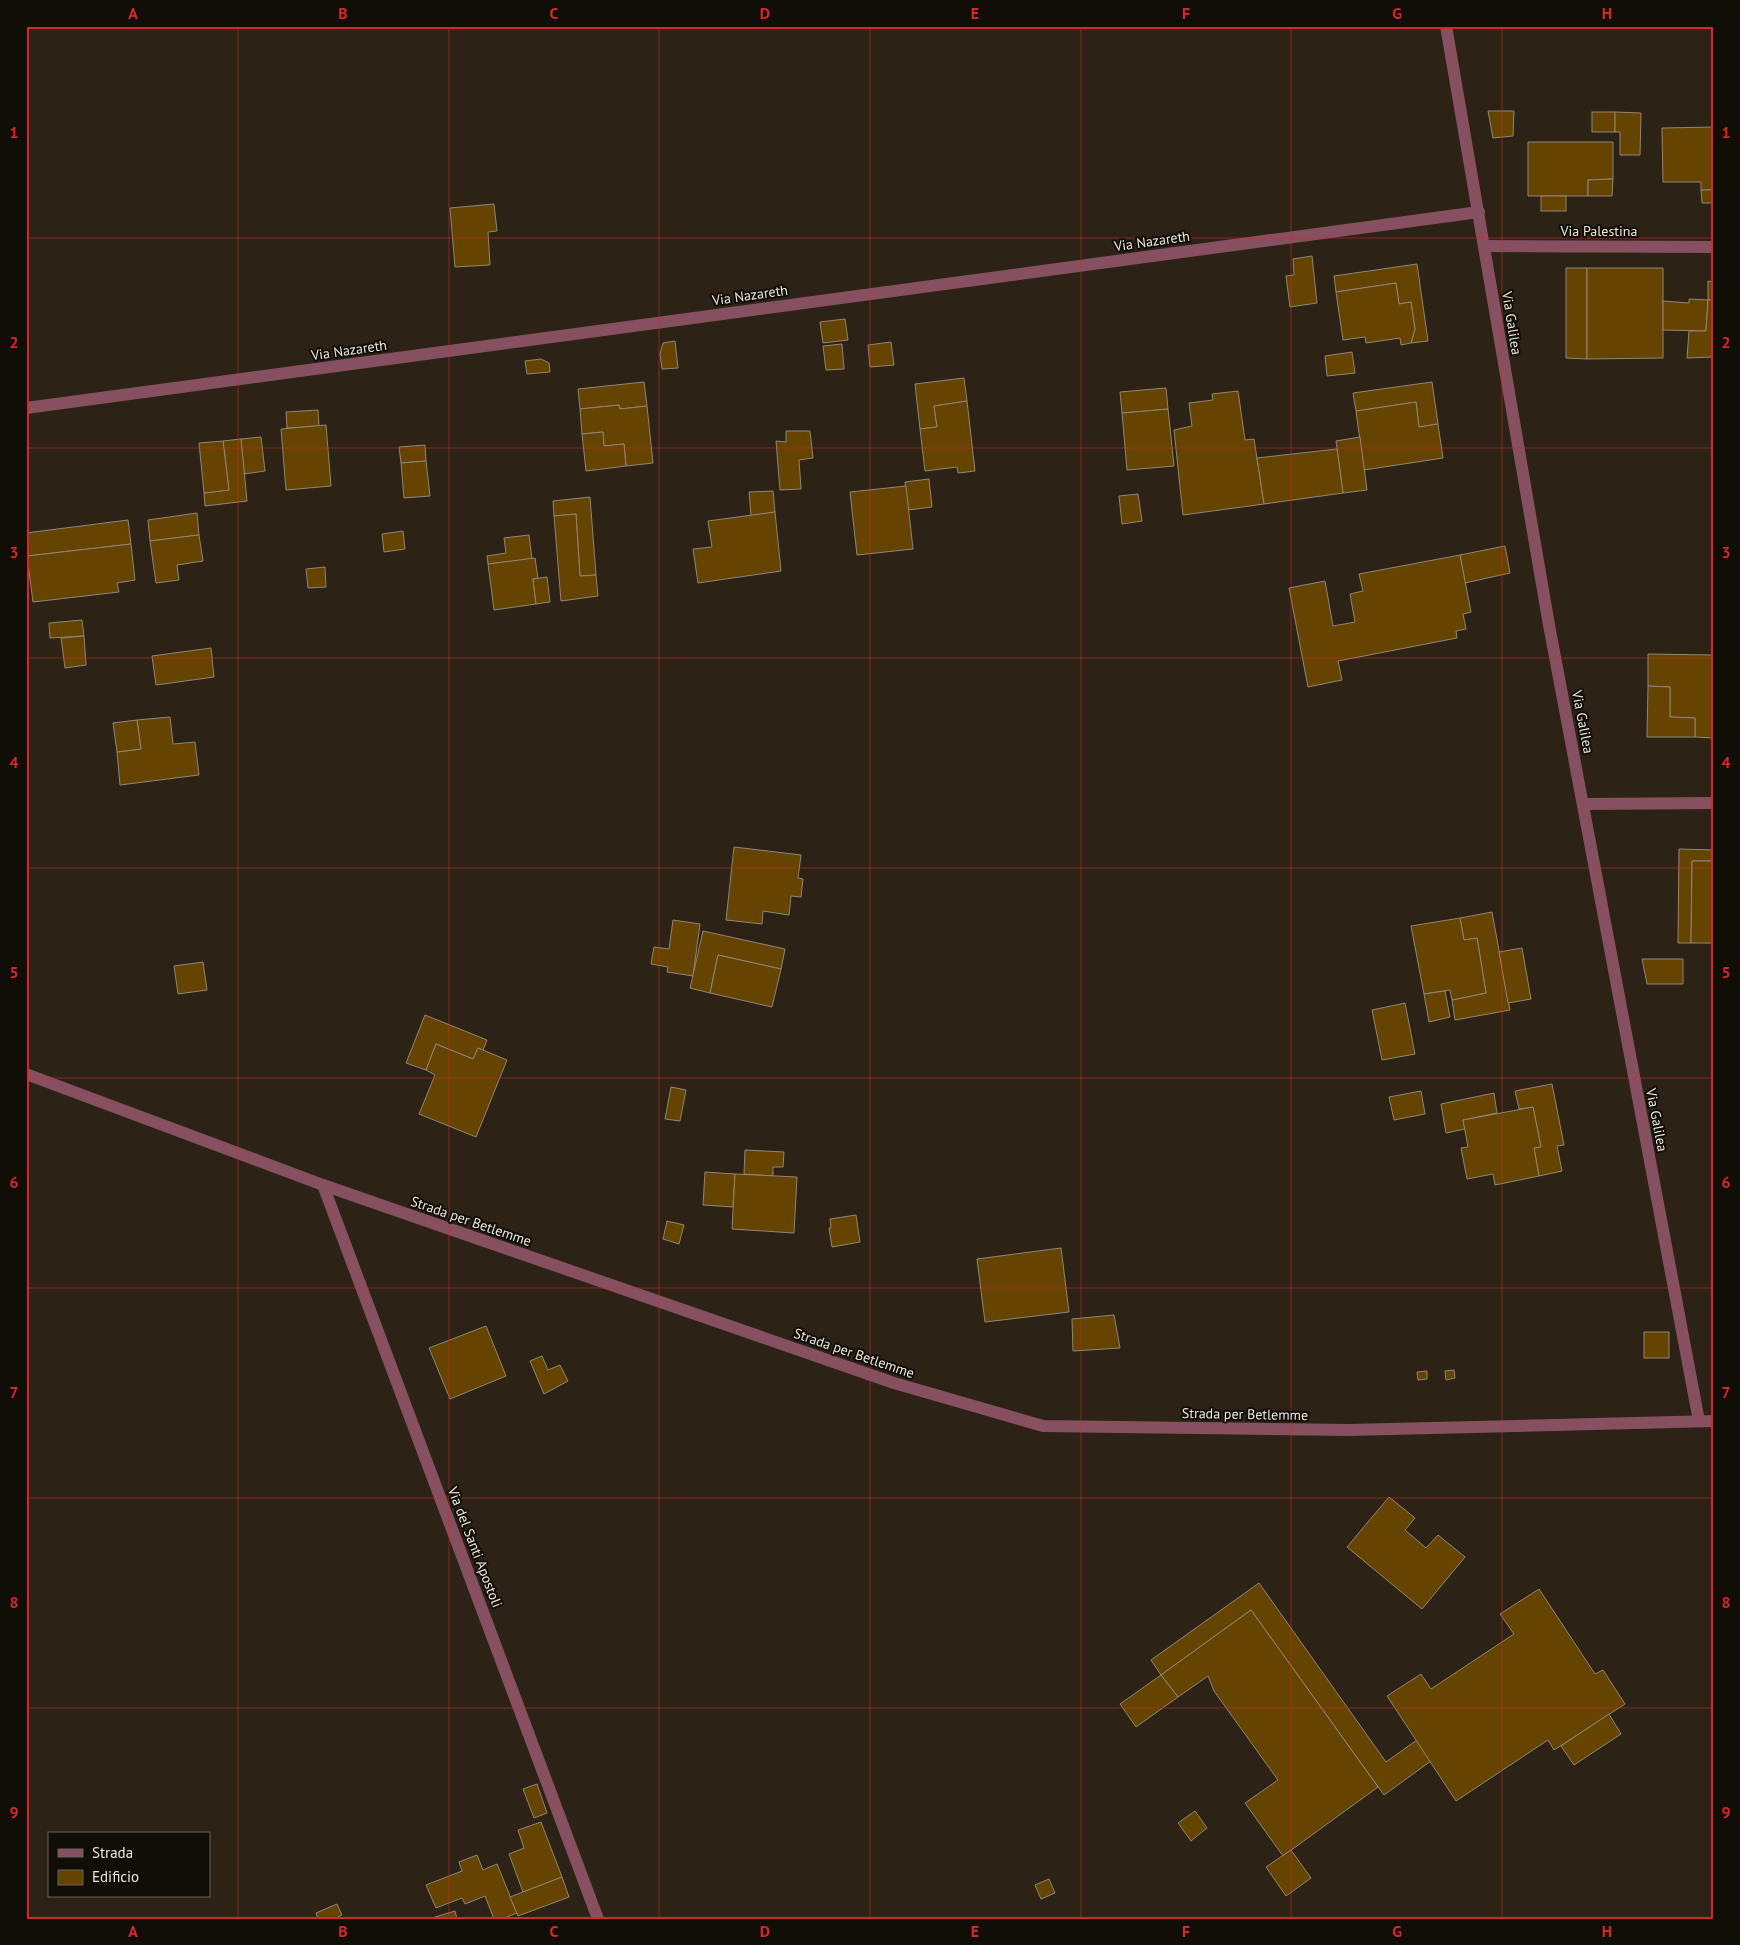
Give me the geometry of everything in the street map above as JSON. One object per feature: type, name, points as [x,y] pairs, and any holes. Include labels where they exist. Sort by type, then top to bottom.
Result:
[{"type":"street","name":"Via Galilea","points":[[1446,26],[1485,246],[1504,371],[1699,1421]]},
{"type":"street","name":"Via Nazareth","points":[[26,408],[1479,212]]},
{"type":"street","name":"Via Palestina","points":[[1485,246],[1714,246]]},
{"type":"street","points":[[1583,804],[1714,803]]},
{"type":"street","name":"Strada per Betlemme","points":[[26,1074],[323,1186],[894,1383],[1043,1426],[1349,1430],[1714,1421]]},
{"type":"street","name":"Via del Santi Apostoli","points":[[323,1186],[598,1919]]},
{"type":"building","points":[[1488,111],[1514,111],[1513,136],[1493,138]]},
{"type":"building","points":[[1592,112],[1615,112],[1615,132],[1592,132]]},
{"type":"building","points":[[1615,112],[1641,113],[1640,155],[1620,155],[1620,132],[1615,132]]},
{"type":"building","points":[[1714,127],[1714,190],[1701,190],[1701,182],[1663,182],[1662,128]]},
{"type":"building","points":[[1528,142],[1613,142],[1613,179],[1588,180],[1588,196],[1528,196]]},
{"type":"building","points":[[1613,179],[1612,196],[1588,196],[1588,180]]},
{"type":"building","points":[[1701,190],[1714,190],[1714,203],[1702,203]]},
{"type":"building","points":[[1541,196],[1566,196],[1566,211],[1541,211]]},
{"type":"building","points":[[494,204],[497,231],[488,232],[490,265],[455,267],[450,208]]},
{"type":"building","points":[[1312,256],[1317,303],[1290,307],[1286,276],[1294,275],[1293,259]]},
{"type":"building","points":[[1417,264],[1428,341],[1411,343],[1415,329],[1411,302],[1399,304],[1396,283],[1336,292],[1334,276]]},
{"type":"building","points":[[1566,268],[1587,268],[1587,359],[1566,358]]},
{"type":"building","points":[[1587,268],[1663,268],[1663,358],[1587,359]]},
{"type":"building","points":[[1708,281],[1714,282],[1714,300],[1708,300]]},
{"type":"building","points":[[1396,283],[1399,304],[1411,302],[1415,329],[1411,343],[1401,345],[1400,338],[1366,343],[1365,337],[1343,340],[1336,292]]},
{"type":"building","points":[[1689,299],[1708,300],[1706,331],[1663,330],[1663,301],[1689,303]]},
{"type":"building","points":[[1708,300],[1714,300],[1714,357],[1687,358],[1689,331],[1706,331]]},
{"type":"building","points":[[845,319],[848,340],[823,343],[820,322]]},
{"type":"building","points":[[675,341],[678,368],[662,369],[660,354],[663,343]]},
{"type":"building","points":[[891,342],[894,365],[870,367],[868,345]]},
{"type":"building","points":[[842,344],[844,369],[826,370],[823,346]]},
{"type":"building","points":[[1352,352],[1355,373],[1327,376],[1325,356]]},
{"type":"building","points":[[541,359],[549,363],[550,372],[527,374],[525,361]]},
{"type":"building","points":[[964,378],[967,401],[934,406],[937,427],[920,429],[915,384]]},
{"type":"building","points":[[644,382],[647,406],[620,409],[619,405],[580,409],[578,389]]},
{"type":"building","points":[[1432,382],[1438,424],[1419,427],[1416,402],[1356,411],[1353,393]]},
{"type":"building","points":[[1166,388],[1168,409],[1122,413],[1120,392]]},
{"type":"building","points":[[1238,391],[1245,440],[1254,439],[1264,504],[1183,515],[1174,430],[1192,426],[1189,403],[1213,400],[1212,394]]},
{"type":"building","points":[[967,401],[975,471],[958,473],[957,467],[925,471],[920,429],[937,427],[934,406]]},
{"type":"building","points":[[1416,402],[1419,427],[1438,424],[1443,458],[1364,470],[1356,411]]},
{"type":"building","points":[[619,405],[620,409],[647,406],[653,463],[626,466],[624,444],[604,446],[603,432],[582,434],[580,409]]},
{"type":"building","points":[[1168,409],[1174,466],[1127,470],[1122,413]]},
{"type":"building","points":[[318,410],[319,426],[287,428],[286,412]]},
{"type":"building","points":[[326,425],[331,486],[286,490],[281,429]]},
{"type":"building","points":[[786,431],[810,431],[813,458],[799,460],[801,489],[780,490],[776,441],[786,442]]},
{"type":"building","points":[[603,432],[604,446],[624,444],[626,466],[586,471],[582,434]]},
{"type":"building","points":[[261,437],[265,471],[244,474],[241,439]]},
{"type":"building","points":[[1360,437],[1367,490],[1343,493],[1336,441]]},
{"type":"building","points":[[241,439],[247,501],[205,506],[204,493],[229,490],[223,441]]},
{"type":"building","points":[[223,441],[229,490],[204,493],[199,443]]},
{"type":"building","points":[[425,445],[426,461],[401,463],[399,447]]},
{"type":"building","points":[[1337,449],[1343,493],[1264,504],[1257,458]]},
{"type":"building","points":[[426,461],[430,496],[404,498],[401,463]]},
{"type":"building","points":[[929,479],[932,507],[908,510],[905,482]]},
{"type":"building","points":[[906,486],[913,549],[857,555],[850,492]]},
{"type":"building","points":[[773,491],[775,512],[751,516],[749,492]]},
{"type":"building","points":[[1138,494],[1142,521],[1122,524],[1119,496]]},
{"type":"building","points":[[590,497],[596,575],[580,576],[576,514],[554,516],[553,501]]},
{"type":"building","points":[[775,512],[781,571],[698,583],[693,549],[712,547],[708,521]]},
{"type":"building","points":[[197,513],[199,535],[150,541],[148,520]]},
{"type":"building","points":[[576,514],[580,576],[596,575],[598,596],[561,601],[554,516]]},
{"type":"building","points":[[128,520],[131,544],[27,556],[26,533]]},
{"type":"building","points":[[403,531],[405,549],[384,552],[382,534]]},
{"type":"building","points":[[199,535],[203,561],[177,565],[179,580],[156,583],[150,541]]},
{"type":"building","points":[[529,535],[532,559],[488,564],[487,556],[506,553],[504,538]]},
{"type":"building","points":[[131,544],[135,580],[117,583],[119,592],[33,602],[27,556]]},
{"type":"building","points":[[1505,546],[1510,573],[1465,583],[1460,555]]},
{"type":"building","points":[[1460,555],[1471,612],[1463,614],[1466,629],[1456,631],[1457,638],[1338,661],[1342,680],[1308,687],[1289,588],[1325,581],[1333,626],[1355,622],[1350,594],[1363,591],[1359,574]]},
{"type":"building","points":[[535,558],[538,578],[533,579],[536,604],[494,610],[488,564]]},
{"type":"building","points":[[325,567],[326,587],[308,588],[306,569]]},
{"type":"building","points":[[547,577],[550,602],[536,604],[533,579]]},
{"type":"building","points":[[82,620],[84,636],[50,638],[49,623]]},
{"type":"building","points":[[84,636],[86,665],[65,668],[61,638]]},
{"type":"building","points":[[211,648],[214,677],[156,685],[152,656]]},
{"type":"building","points":[[1648,654],[1714,655],[1714,738],[1695,737],[1695,718],[1670,717],[1670,687],[1648,686]]},
{"type":"building","points":[[1648,686],[1670,687],[1670,717],[1695,718],[1695,737],[1647,737]]},
{"type":"building","points":[[170,717],[173,744],[195,742],[199,775],[120,785],[117,752],[141,749],[137,720]]},
{"type":"building","points":[[137,720],[141,749],[117,752],[113,723]]},
{"type":"building","points":[[734,847],[801,855],[798,878],[803,879],[801,897],[791,896],[789,915],[763,911],[762,924],[726,920]]},
{"type":"building","points":[[1679,849],[1714,850],[1714,861],[1692,861],[1691,943],[1678,943]]},
{"type":"building","points":[[1692,861],[1714,861],[1714,943],[1691,943]]},
{"type":"building","points":[[1492,912],[1510,1010],[1455,1020],[1452,1000],[1486,993],[1477,938],[1464,940],[1460,918]]},
{"type":"building","points":[[1460,918],[1464,940],[1477,938],[1486,993],[1452,1000],[1450,990],[1424,994],[1411,926]]},
{"type":"building","points":[[673,920],[700,924],[693,976],[667,972],[668,967],[651,964],[654,947],[669,949]]},
{"type":"building","points":[[703,931],[785,949],[781,969],[718,955],[710,993],[690,988]]},
{"type":"building","points":[[1522,948],[1531,999],[1508,1003],[1499,952]]},
{"type":"building","points":[[718,955],[781,969],[772,1007],[710,993]]},
{"type":"building","points":[[1642,959],[1683,959],[1683,984],[1647,984]]},
{"type":"building","points":[[203,962],[207,990],[178,994],[174,966]]},
{"type":"building","points":[[1445,991],[1450,1017],[1429,1022],[1424,994]]},
{"type":"building","points":[[1405,1003],[1415,1054],[1382,1060],[1372,1010]]},
{"type":"building","points":[[425,1015],[487,1040],[483,1050],[478,1048],[473,1059],[436,1044],[426,1070],[406,1063]]},
{"type":"building","points":[[436,1044],[473,1059],[478,1048],[507,1060],[476,1137],[419,1114],[435,1075],[426,1070]]},
{"type":"building","points":[[1552,1084],[1564,1145],[1557,1146],[1562,1171],[1539,1176],[1534,1148],[1541,1147],[1533,1107],[1519,1109],[1515,1091]]},
{"type":"building","points":[[671,1087],[686,1090],[680,1121],[665,1119]]},
{"type":"building","points":[[1421,1091],[1425,1114],[1394,1120],[1389,1097]]},
{"type":"building","points":[[1494,1093],[1497,1113],[1463,1120],[1465,1129],[1446,1133],[1441,1104]]},
{"type":"building","points":[[1533,1107],[1541,1147],[1534,1148],[1539,1176],[1495,1185],[1493,1174],[1467,1179],[1461,1148],[1468,1147],[1463,1120]]},
{"type":"building","points":[[745,1150],[784,1152],[783,1167],[773,1167],[773,1176],[744,1174]]},
{"type":"building","points":[[705,1172],[735,1174],[733,1207],[703,1205]]},
{"type":"building","points":[[735,1174],[797,1177],[794,1233],[732,1229]]},
{"type":"building","points":[[856,1215],[860,1242],[832,1247],[829,1228],[831,1228],[830,1219]]},
{"type":"building","points":[[667,1221],[684,1225],[679,1244],[663,1239]]},
{"type":"building","points":[[1061,1248],[1069,1312],[985,1322],[977,1259]]},
{"type":"building","points":[[1114,1315],[1120,1348],[1073,1351],[1072,1319]]},
{"type":"building","points":[[486,1326],[506,1376],[450,1399],[429,1348]]},
{"type":"building","points":[[1644,1332],[1669,1332],[1669,1358],[1644,1358]]},
{"type":"building","points":[[542,1356],[548,1370],[560,1365],[568,1381],[544,1394],[530,1361]]},
{"type":"building","points":[[1454,1370],[1455,1378],[1446,1380],[1445,1371]]},
{"type":"building","points":[[1427,1371],[1427,1379],[1418,1380],[1417,1372]]},
{"type":"building","points":[[1389,1497],[1415,1518],[1405,1530],[1426,1548],[1438,1535],[1465,1557],[1422,1609],[1347,1547]]},
{"type":"building","points":[[1259,1583],[1386,1762],[1417,1740],[1431,1761],[1384,1795],[1251,1610],[1161,1675],[1151,1660]]},
{"type":"building","points":[[1539,1589],[1595,1674],[1603,1670],[1625,1704],[1554,1750],[1548,1740],[1456,1801],[1387,1696],[1421,1674],[1431,1689],[1514,1634],[1500,1614]]},
{"type":"building","points":[[1251,1610],[1378,1787],[1283,1856],[1245,1803],[1278,1780],[1214,1691],[1208,1676],[1178,1697],[1161,1675]]},
{"type":"building","points":[[1161,1675],[1178,1697],[1136,1727],[1120,1704]]},
{"type":"building","points":[[1609,1714],[1621,1734],[1574,1765],[1561,1746]]},
{"type":"building","points":[[537,1784],[547,1813],[534,1818],[523,1789]]},
{"type":"building","points":[[1195,1811],[1207,1828],[1191,1841],[1178,1823]]},
{"type":"building","points":[[541,1822],[562,1877],[523,1892],[509,1854],[524,1848],[518,1830]]},
{"type":"building","points":[[1291,1850],[1311,1878],[1286,1896],[1266,1867]]},
{"type":"building","points":[[477,1855],[483,1870],[497,1864],[517,1913],[502,1919],[494,1919],[485,1896],[465,1904],[462,1898],[436,1908],[426,1885],[462,1871],[459,1862]]},
{"type":"building","points":[[562,1877],[569,1897],[518,1916],[510,1897]]},
{"type":"building","points":[[1049,1879],[1055,1893],[1041,1899],[1035,1885]]},
{"type":"building","points":[[337,1904],[342,1915],[334,1919],[318,1919],[316,1913]]},
{"type":"building","points":[[455,1911],[457,1919],[432,1919],[432,1918]]}]
